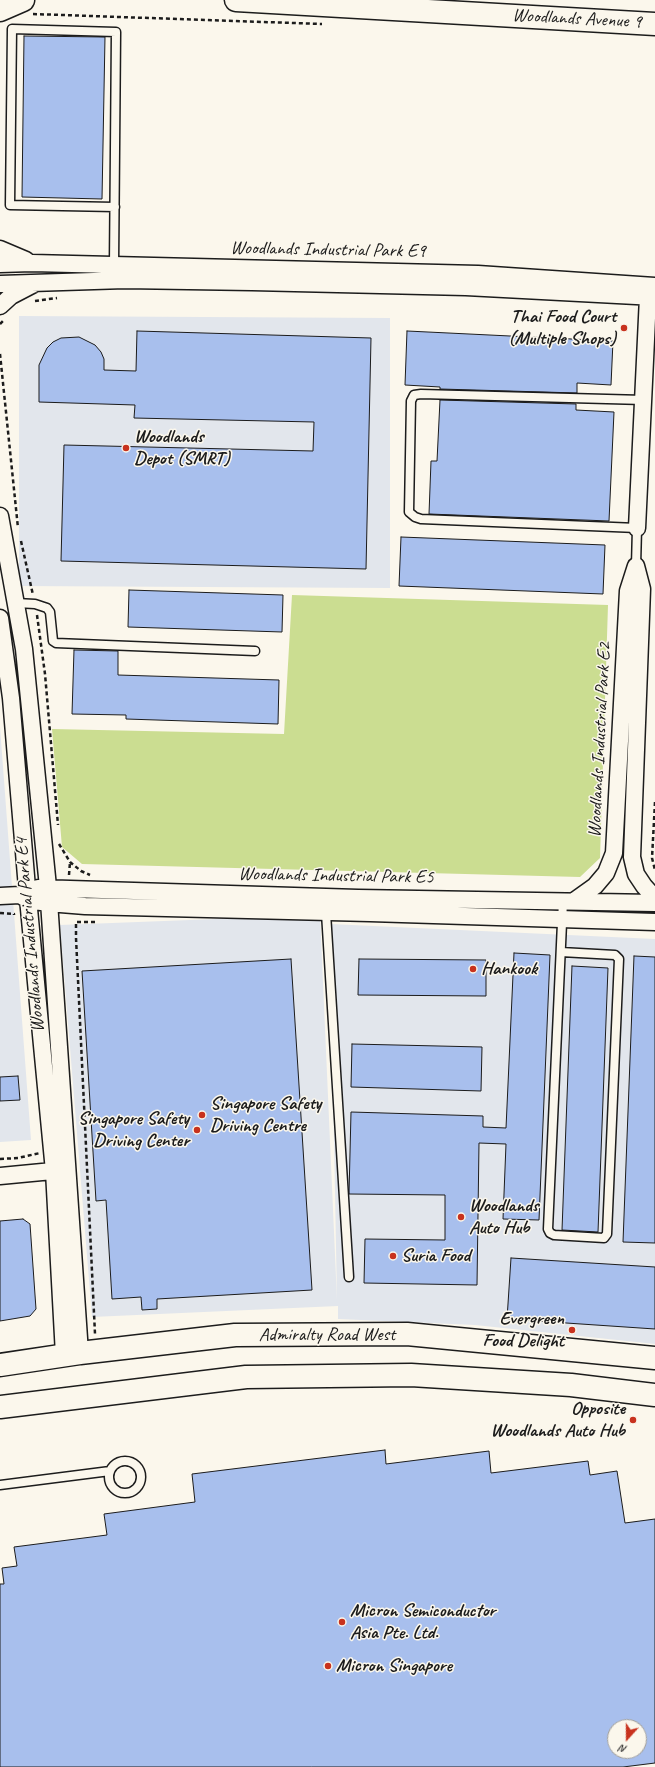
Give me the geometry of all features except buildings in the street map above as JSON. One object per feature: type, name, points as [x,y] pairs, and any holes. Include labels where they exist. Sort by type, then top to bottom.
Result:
[{"type":"main road","name":"Woodlands Avenue 9","points":[[236,0],[655,24]]},
{"type":"main road","points":[[0,10],[24,7]]},
{"type":"main road","name":"Admiralty Road West","points":[[0,1365],[72,1354],[235,1335],[407,1334],[655,1358]]},
{"type":"main road","name":"Admiralty Road West","points":[[0,1408],[231,1379],[411,1374],[571,1385],[655,1395]]},
{"type":"street","points":[[0,249],[32,263]]},
{"type":"street","name":"Woodlands Industrial Park E9","points":[[0,264],[32,263],[114,265],[184,274]]},
{"type":"street","name":"Woodlands Industrial Park E9","points":[[0,284],[124,280],[184,274],[478,274],[651,291]]},
{"type":"street","points":[[0,306],[11,296],[39,282]]},
{"type":"street","name":"Woodlands Industrial Park E2","points":[[637,528],[651,291]]},
{"type":"street","name":"Woodlands Industrial Park E4","points":[[0,516],[24,649],[48,895],[58,1036],[55,1099],[61,1170],[72,1354]]},
{"type":"street","name":"Woodlands Industrial Park E2","points":[[636,566],[642,589],[632,857],[636,874],[655,898]]},
{"type":"street","name":"Woodlands Industrial Park E2","points":[[568,901],[595,886],[606,873],[614,853],[628,591],[636,566]]},
{"type":"street","name":"Woodlands Industrial Park E4","points":[[0,618],[6,698],[16,754],[23,839],[25,894],[32,945],[41,1037],[55,1099]]},
{"type":"street","points":[[6,698],[28,697]]},
{"type":"street","points":[[16,754],[33,753]]},
{"type":"street","points":[[23,839],[42,838]]},
{"type":"street","name":"Woodlands Industrial Park E5","points":[[0,896],[25,894],[655,903]]},
{"type":"street","name":"Woodlands Industrial Park E5","points":[[48,895],[85,906],[655,922]]},
{"type":"street","points":[[32,945],[51,943]]},
{"type":"street","points":[[41,1037],[58,1036]]},
{"type":"street","points":[[0,1176],[61,1170]]},
{"type":"lane","points":[[114,265],[115,207],[116,32],[12,29],[10,205],[115,207]]},
{"type":"lane","points":[[637,528],[422,519],[415,517],[409,512],[411,401],[414,395],[420,394],[644,400]]},
{"type":"lane","name":"Woodlands Industrial Park E2","points":[[636,566],[637,528]]},
{"type":"lane","points":[[16,603],[35,604],[47,608],[50,612],[53,642],[56,643],[255,651]]},
{"type":"lane","points":[[561,952],[615,955],[619,959],[607,1234],[604,1238],[554,1235],[550,1233],[548,1229],[562,919],[568,901]]},
{"type":"lane","points":[[326,913],[349,1277]]},
{"type":"lane","points":[[122,1461],[132,1463],[136,1466],[141,1475],[139,1485],[136,1489],[126,1493],[115,1490],[109,1481],[110,1471],[113,1466],[122,1461]]},
{"type":"lane","points":[[0,1485],[110,1471]]},
{"type":"path","points":[[24,7],[328,24]]},
{"type":"path","points":[[0,354],[19,534],[35,604],[45,674],[58,830]]},
{"type":"path","points":[[655,802],[652,858],[655,870]]},
{"type":"path","points":[[59,837],[59,845],[70,862],[81,871],[91,875]]},
{"type":"path","points":[[0,913],[14,914],[15,921]]},
{"type":"path","points":[[95,1334],[76,922],[97,922]]},
{"type":"path","points":[[0,1159],[18,1158],[41,1153],[40,1147]]},
{"type":"shaded area","name":"Woodlands Depot (SMRT)","points":[[19,316],[390,318],[390,588],[19,586]]},
{"type":"shaded area","points":[[0,727],[31,1140],[0,1142]]},
{"type":"shaded area","points":[[320,915],[337,1300],[330,924],[655,939],[655,1344],[475,1325],[338,1319],[338,1306],[92,1317],[60,925]]},
{"type":"green space","points":[[292,595],[608,605],[600,858],[580,877],[82,864],[62,847],[52,729],[284,734]]},
{"type":"place","name":"Thai Food Court (Multiple Shops)","points":[[624,328]]},
{"type":"place","name":"Woodlands Depot (SMRT)","points":[[126,448]]},
{"type":"place","name":"Hankook","points":[[473,969]]},
{"type":"place","name":"Singapore Safety Driving Centre","points":[[202,1115]]},
{"type":"place","name":"Singapore Safety Driving Center","points":[[197,1130]]},
{"type":"place","name":"Woodlands Auto Hub","points":[[461,1217]]},
{"type":"place","name":"Suria Food","points":[[393,1256]]},
{"type":"place","name":"Evergreen Food Delight","points":[[572,1330]]},
{"type":"place","name":"Opposite Woodlands Auto Hub","points":[[633,1420]]},
{"type":"place","name":"Micron Semiconductor Asia Pte. Ltd.","points":[[342,1622]]},
{"type":"place","name":"Micron Singapore","points":[[328,1666]]}]
